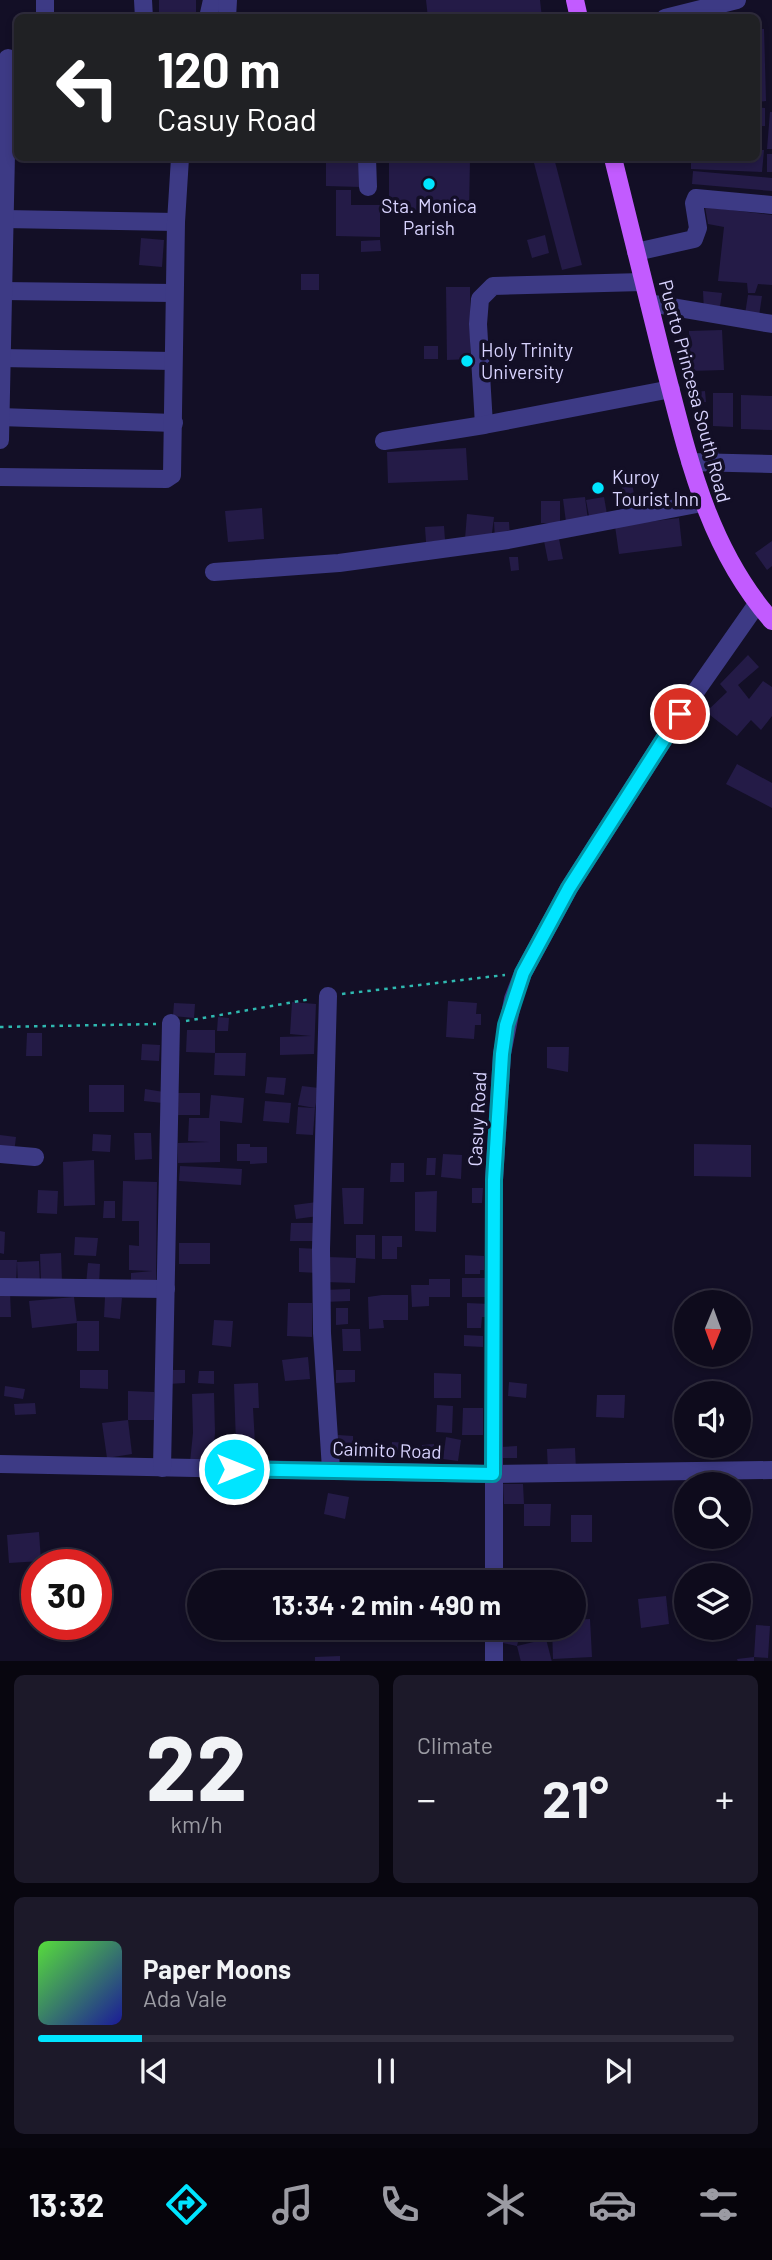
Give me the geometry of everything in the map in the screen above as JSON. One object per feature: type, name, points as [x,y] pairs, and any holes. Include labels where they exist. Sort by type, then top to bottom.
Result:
[{"type":"main road","name":"Puerto Princesa South Road","points":[[614,161],[702,503],[717,537],[757,604],[772,621]]},
{"type":"street","points":[[687,14],[737,0]]},
{"type":"street","points":[[0,440],[4,219],[11,142],[8,58]]},
{"type":"street","points":[[0,477],[166,479],[173,472],[174,293],[180,161]]},
{"type":"street","points":[[367,161],[368,187]]},
{"type":"street","points":[[636,252],[694,239],[698,233],[694,203],[696,198],[772,205]]},
{"type":"street","points":[[4,219],[176,222]]},
{"type":"street","points":[[484,425],[478,324],[480,299],[493,286],[643,282]]},
{"type":"street","points":[[2,291],[174,293]]},
{"type":"street","points":[[649,303],[772,324]]},
{"type":"street","points":[[1,358],[173,361]]},
{"type":"street","points":[[384,441],[671,389]]},
{"type":"street","points":[[0,417],[174,423]]},
{"type":"street","points":[[690,462],[772,464]]},
{"type":"street","points":[[214,572],[339,563],[508,540],[702,503]]},
{"type":"street","name":"Casuy Road","points":[[494,1570],[494,1180],[506,1025],[523,973],[569,888],[680,714],[757,604]]},
{"type":"street","points":[[328,996],[321,1249],[322,1333],[331,1469]]},
{"type":"street","points":[[162,1468],[171,1023]]},
{"type":"street","points":[[0,1154],[36,1157]]},
{"type":"street","points":[[0,1287],[166,1289]]},
{"type":"street","name":"Caimito Road","points":[[0,1464],[493,1474],[772,1470]]},
{"type":"street","points":[[494,1640],[494,1661]]},
{"type":"path","points":[[0,1027],[171,1023],[328,996],[523,973]]},
{"type":"building","points":[[159,0],[196,0],[196,14],[159,14]]},
{"type":"building","points":[[426,0],[540,0],[542,14],[428,14]]},
{"type":"building","points":[[760,29],[764,29],[766,101],[760,102]]},
{"type":"building","points":[[760,107],[765,108],[765,126],[760,126]]},
{"type":"building","points":[[770,112],[772,149],[767,149]]},
{"type":"building","points":[[760,150],[764,150],[762,172],[691,169],[691,161],[760,161]]},
{"type":"building","points":[[767,154],[772,154],[772,172],[767,172]]},
{"type":"building","points":[[326,161],[361,161],[361,187],[326,186]]},
{"type":"building","name":"Sta. Monica Parish","points":[[389,161],[470,161],[469,211],[389,210]]},
{"type":"building","points":[[555,161],[582,265],[562,270],[534,163]]},
{"type":"building","points":[[693,171],[772,178],[772,191],[692,184]]},
{"type":"building","points":[[336,190],[351,190],[351,205],[380,205],[380,237],[336,236]]},
{"type":"building","points":[[705,207],[772,215],[772,285],[758,284],[755,293],[748,293],[747,283],[718,281],[724,227],[708,224]]},
{"type":"building","points":[[545,235],[549,253],[532,258],[527,240]]},
{"type":"building","points":[[141,238],[164,240],[162,267],[139,265]]},
{"type":"building","points":[[380,240],[381,251],[361,252],[361,241]]},
{"type":"building","points":[[301,274],[319,274],[319,290],[301,290]]},
{"type":"building","points":[[446,287],[470,287],[470,359],[447,360]]},
{"type":"building","points":[[703,291],[722,293],[719,313],[704,312]]},
{"type":"building","points":[[748,295],[762,296],[759,316],[745,314]]},
{"type":"building","points":[[722,330],[724,370],[690,371],[689,331]]},
{"type":"building","points":[[424,346],[438,346],[438,359],[424,359]]},
{"type":"building","points":[[685,357],[690,371],[683,374],[677,360]]},
{"type":"building","points":[[705,391],[706,402],[696,403],[695,392]]},
{"type":"building","points":[[713,393],[733,393],[733,427],[713,426]]},
{"type":"building","points":[[741,395],[772,396],[772,430],[741,429]]},
{"type":"building","points":[[717,440],[719,456],[705,457],[702,441]]},
{"type":"building","points":[[466,448],[468,480],[388,483],[387,452]]},
{"type":"building","points":[[632,482],[634,495],[624,497],[621,484]]},
{"type":"building","points":[[585,497],[588,520],[566,522],[563,499]]},
{"type":"building","points":[[604,497],[607,514],[589,516],[586,500]]},
{"type":"building","points":[[541,501],[560,501],[560,523],[541,523]]},
{"type":"building","points":[[262,508],[264,539],[228,542],[225,511]]},
{"type":"building","points":[[467,514],[494,517],[491,541],[465,539]]},
{"type":"building","points":[[679,518],[682,546],[619,554],[615,526]]},
{"type":"building","points":[[494,522],[509,522],[510,539],[495,540]]},
{"type":"building","points":[[444,526],[445,540],[426,542],[425,527]]},
{"type":"building","points":[[559,539],[563,559],[548,561],[544,541]]},
{"type":"building","points":[[772,541],[772,566],[767,570],[755,553]]},
{"type":"building","points":[[509,557],[518,557],[519,570],[511,571]]},
{"type":"building","points":[[748,655],[759,667],[738,685],[749,699],[763,681],[772,687],[772,716],[761,730],[751,720],[737,736],[706,712],[727,692],[720,684]]},
{"type":"building","points":[[737,764],[772,783],[772,808],[726,784]]},
{"type":"building","points":[[448,1001],[477,1003],[476,1014],[481,1014],[481,1025],[475,1025],[474,1039],[446,1037]]},
{"type":"building","points":[[292,1002],[316,1004],[314,1054],[280,1055],[280,1037],[311,1036],[290,1034]]},
{"type":"building","points":[[174,1003],[195,1004],[194,1018],[173,1016]]},
{"type":"building","points":[[218,1017],[229,1018],[228,1031],[217,1031]]},
{"type":"building","points":[[187,1030],[215,1030],[215,1053],[186,1052]]},
{"type":"building","points":[[27,1033],[42,1033],[42,1056],[26,1056]]},
{"type":"building","points":[[142,1044],[160,1045],[159,1061],[141,1060]]},
{"type":"building","points":[[547,1047],[569,1047],[568,1072],[547,1068]]},
{"type":"building","points":[[215,1053],[246,1053],[245,1076],[214,1075]]},
{"type":"building","points":[[267,1077],[286,1078],[284,1095],[265,1093]]},
{"type":"building","points":[[89,1085],[124,1085],[124,1112],[89,1112]]},
{"type":"building","points":[[302,1086],[319,1088],[315,1108],[298,1105]]},
{"type":"building","points":[[145,1089],[164,1092],[163,1103],[144,1101]]},
{"type":"building","points":[[176,1093],[200,1093],[200,1115],[176,1115]]},
{"type":"building","points":[[211,1095],[244,1098],[242,1123],[220,1121],[220,1162],[178,1163],[178,1143],[209,1142],[188,1141],[189,1118],[209,1118]]},
{"type":"building","points":[[265,1101],[291,1103],[289,1123],[263,1121]]},
{"type":"building","points":[[298,1107],[315,1108],[313,1135],[296,1134]]},
{"type":"building","points":[[134,1133],[151,1133],[152,1159],[135,1160]]},
{"type":"building","points":[[93,1134],[111,1135],[110,1152],[92,1151]]},
{"type":"building","points":[[0,1135],[16,1137],[14,1153],[0,1152]]},
{"type":"building","points":[[237,1144],[267,1147],[267,1163],[250,1164],[250,1161],[237,1161]]},
{"type":"building","points":[[694,1144],[751,1145],[751,1177],[694,1176]]},
{"type":"building","points":[[443,1154],[462,1155],[461,1179],[441,1177]]},
{"type":"building","points":[[427,1158],[436,1158],[435,1175],[426,1175]]},
{"type":"building","points":[[94,1160],[95,1205],[64,1206],[63,1162]]},
{"type":"building","points":[[391,1163],[404,1163],[404,1182],[390,1182]]},
{"type":"building","points":[[180,1166],[242,1169],[241,1185],[179,1181]]},
{"type":"building","points":[[123,1181],[157,1182],[156,1281],[131,1282],[131,1273],[152,1271],[129,1270],[129,1245],[139,1246],[139,1221],[122,1221]]},
{"type":"building","points":[[342,1188],[364,1188],[363,1224],[344,1224]]},
{"type":"building","points":[[472,1188],[483,1188],[482,1203],[472,1203]]},
{"type":"building","points":[[38,1190],[58,1191],[57,1214],[37,1213]]},
{"type":"building","points":[[437,1191],[436,1232],[415,1231],[415,1192]]},
{"type":"building","points":[[104,1201],[115,1201],[115,1218],[103,1218]]},
{"type":"building","points":[[317,1202],[318,1216],[296,1219],[294,1205]]},
{"type":"building","points":[[291,1223],[314,1223],[314,1241],[290,1241]]},
{"type":"building","points":[[0,1231],[5,1232],[4,1254],[0,1253]]},
{"type":"building","points":[[356,1235],[375,1235],[375,1259],[356,1258]]},
{"type":"building","points":[[382,1236],[402,1236],[402,1247],[397,1247],[397,1259],[382,1259]]},
{"type":"building","points":[[75,1237],[98,1238],[96,1256],[74,1255]]},
{"type":"building","points":[[179,1243],[210,1243],[210,1264],[179,1264]]},
{"type":"building","points":[[299,1248],[318,1249],[318,1273],[299,1272]]},
{"type":"building","points":[[61,1253],[62,1281],[41,1281],[40,1254]]},
{"type":"building","points":[[465,1255],[484,1256],[484,1270],[480,1270],[480,1274],[465,1274]]},
{"type":"building","points":[[328,1257],[356,1258],[355,1283],[326,1282]]},
{"type":"building","points":[[0,1260],[17,1260],[16,1285],[0,1284]]},
{"type":"building","points":[[39,1261],[40,1285],[18,1286],[17,1262]]},
{"type":"building","points":[[88,1263],[100,1264],[99,1286],[86,1285]]},
{"type":"building","points":[[462,1278],[488,1278],[487,1297],[462,1297]]},
{"type":"building","points":[[429,1279],[450,1279],[450,1297],[429,1297],[429,1306],[412,1307],[411,1285],[429,1285]]},
{"type":"building","points":[[350,1289],[350,1301],[323,1302],[323,1290]]},
{"type":"building","points":[[0,1292],[10,1292],[11,1317],[0,1317]]},
{"type":"building","points":[[408,1295],[408,1320],[383,1320],[384,1328],[369,1329],[368,1297]]},
{"type":"building","points":[[74,1297],[77,1323],[32,1328],[29,1301]]},
{"type":"building","points":[[105,1297],[122,1298],[120,1319],[104,1317]]},
{"type":"building","points":[[288,1303],[312,1303],[312,1337],[287,1336]]},
{"type":"building","points":[[467,1303],[490,1304],[490,1317],[482,1317],[481,1328],[467,1328]]},
{"type":"building","points":[[336,1308],[348,1308],[348,1324],[336,1325]]},
{"type":"building","points":[[214,1320],[233,1321],[231,1347],[212,1345]]},
{"type":"building","points":[[77,1321],[99,1321],[99,1351],[77,1351]]},
{"type":"building","points":[[342,1329],[360,1329],[361,1351],[343,1351]]},
{"type":"building","points":[[464,1335],[483,1336],[483,1347],[464,1346]]},
{"type":"building","points":[[308,1357],[310,1379],[285,1381],[282,1360]]},
{"type":"building","points":[[80,1370],[108,1370],[108,1389],[80,1388]]},
{"type":"building","points":[[168,1370],[185,1370],[185,1383],[168,1384]]},
{"type":"building","points":[[336,1370],[355,1370],[355,1382],[336,1383]]},
{"type":"building","points":[[199,1371],[214,1371],[214,1384],[198,1383]]},
{"type":"building","points":[[434,1373],[461,1374],[461,1398],[434,1398]]},
{"type":"building","points":[[509,1382],[527,1384],[526,1398],[508,1396]]},
{"type":"building","points":[[258,1383],[259,1408],[253,1408],[255,1444],[236,1444],[234,1384]]},
{"type":"building","points":[[5,1386],[25,1389],[23,1399],[4,1396]]},
{"type":"building","points":[[128,1391],[154,1392],[154,1420],[128,1420]]},
{"type":"building","points":[[214,1393],[215,1433],[212,1464],[190,1462],[193,1433],[192,1394]]},
{"type":"building","points":[[597,1395],[625,1395],[624,1418],[596,1417]]},
{"type":"building","points":[[35,1403],[36,1414],[15,1415],[14,1404]]},
{"type":"building","points":[[437,1405],[453,1406],[452,1433],[436,1432]]},
{"type":"building","points":[[463,1408],[483,1408],[483,1435],[462,1435]]},
{"type":"building","points":[[128,1420],[132,1454],[107,1458],[102,1423]]},
{"type":"building","points":[[338,1435],[353,1436],[353,1448],[337,1447]]},
{"type":"building","points":[[446,1437],[461,1440],[458,1461],[443,1459]]},
{"type":"building","points":[[392,1442],[409,1443],[409,1455],[392,1454]]},
{"type":"building","points":[[434,1444],[435,1458],[423,1459],[422,1445]]},
{"type":"building","points":[[517,1446],[517,1458],[501,1458],[500,1447]]},
{"type":"building","points":[[575,1448],[576,1470],[548,1471],[547,1449]]},
{"type":"building","points":[[503,1484],[523,1484],[524,1504],[504,1504]]},
{"type":"building","points":[[328,1493],[349,1497],[345,1519],[324,1514]]},
{"type":"building","points":[[524,1504],[551,1504],[550,1526],[524,1526]]},
{"type":"building","points":[[571,1515],[592,1515],[592,1542],[571,1542]]},
{"type":"building","points":[[39,1532],[40,1549],[21,1549],[21,1562],[9,1563],[7,1535]]},
{"type":"building","points":[[666,1596],[669,1624],[641,1628],[638,1599]]},
{"type":"building","points":[[586,1619],[590,1619],[592,1657],[553,1659],[552,1640],[586,1640]]},
{"type":"building","points":[[756,1625],[770,1626],[768,1658],[754,1657]]},
{"type":"building","points":[[498,1640],[518,1640],[517,1646]]},
{"type":"building","points":[[546,1640],[552,1661],[521,1661],[517,1646]]},
{"type":"building","points":[[340,1656],[340,1661],[315,1661],[315,1657]]},
{"type":"building","points":[[754,1657],[754,1661],[738,1661],[737,1659]]},
{"type":"place","name":"Sta. Monica Parish","points":[[429,184]]},
{"type":"place","name":"Holy Trinity University","points":[[467,361]]},
{"type":"place","name":"Kuroy Tourist Inn","points":[[598,488]]},
{"type":"route","points":[[234,1469],[493,1474],[494,1180],[506,1025],[523,973],[569,888],[680,714]]}]
